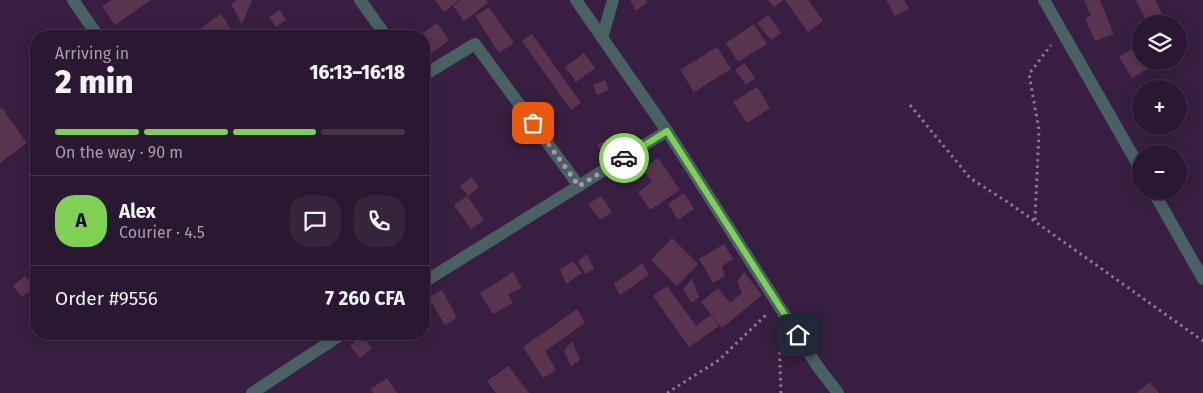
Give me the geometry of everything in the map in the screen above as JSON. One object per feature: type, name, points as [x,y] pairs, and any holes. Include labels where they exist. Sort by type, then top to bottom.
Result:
[{"type":"street","points":[[73,0],[94,30]]},
{"type":"street","points":[[360,0],[382,30]]},
{"type":"street","points":[[576,0],[667,131],[778,304],[838,393]]},
{"type":"street","points":[[602,38],[613,0]]},
{"type":"street","points":[[1044,0],[1132,154]]},
{"type":"street","points":[[430,71],[475,44],[579,186]]},
{"type":"street","points":[[430,278],[667,131]]},
{"type":"street","points":[[1158,200],[1203,279]]},
{"type":"street","points":[[252,393],[333,340]]},
{"type":"path","points":[[1035,221],[1039,130],[1029,74],[1062,30]]},
{"type":"path","points":[[910,105],[970,178],[1035,221],[1203,342]]},
{"type":"path","points":[[667,393],[719,360],[778,304]]},
{"type":"path","points":[[779,333],[782,393]]},
{"type":"building","points":[[112,0],[151,0],[115,25],[102,6]]},
{"type":"building","points":[[237,0],[252,0],[242,24],[231,4]]},
{"type":"building","points":[[435,0],[459,0],[444,12]]},
{"type":"building","points":[[461,0],[486,0],[488,3],[464,21],[453,6]]},
{"type":"building","points":[[630,0],[645,0],[648,2],[636,11]]},
{"type":"building","points":[[768,0],[784,0],[774,7]]},
{"type":"building","points":[[785,0],[808,0],[823,21],[808,32]]},
{"type":"building","points":[[886,0],[904,0],[909,8],[895,16]]},
{"type":"building","points":[[1084,0],[1100,0],[1114,34],[1095,41],[1085,18],[1091,16]]},
{"type":"building","points":[[1136,0],[1155,0],[1163,15],[1144,15]]},
{"type":"building","points":[[489,7],[514,43],[499,53],[475,16]]},
{"type":"building","points":[[280,10],[286,20],[276,27],[269,17]]},
{"type":"building","points":[[221,14],[231,30],[199,30]]},
{"type":"building","points":[[768,15],[781,33],[771,40],[757,23]]},
{"type":"building","points":[[437,23],[449,40],[430,54],[430,30],[427,30]]},
{"type":"building","points":[[754,24],[767,44],[738,62],[726,43]]},
{"type":"building","points":[[532,34],[581,103],[571,110],[522,41]]},
{"type":"building","points":[[717,47],[731,69],[694,92],[680,70]]},
{"type":"building","points":[[1132,49],[1132,70],[1145,70],[1132,78],[1119,57]]},
{"type":"building","points":[[584,53],[595,68],[576,82],[565,67]]},
{"type":"building","points":[[744,63],[755,78],[746,85],[735,70]]},
{"type":"building","points":[[605,80],[609,90],[597,95],[593,85]]},
{"type":"building","points":[[757,87],[770,108],[747,123],[733,102]]},
{"type":"building","points":[[2,108],[27,143],[0,163],[0,109]]},
{"type":"building","points":[[609,138],[618,152],[607,160],[597,145]]},
{"type":"building","points":[[658,158],[680,190],[650,210],[638,192],[652,182],[643,169]]},
{"type":"building","points":[[471,177],[479,187],[468,196],[460,186]]},
{"type":"building","points":[[684,193],[694,209],[678,220],[668,204]]},
{"type":"building","points":[[467,196],[484,220],[471,229],[454,205]]},
{"type":"building","points":[[601,196],[612,212],[600,220],[588,204]]},
{"type":"building","points":[[672,238],[698,264],[677,286],[651,260]]},
{"type":"building","points":[[724,244],[733,259],[722,266],[725,276],[713,283],[699,259]]},
{"type":"building","points":[[587,254],[594,269],[585,274],[578,261]]},
{"type":"building","points":[[573,261],[582,273],[566,284],[560,270]]},
{"type":"building","points":[[642,263],[649,275],[620,295],[614,284]]},
{"type":"building","points":[[513,272],[522,288],[508,294],[513,303],[493,314],[480,293]]},
{"type":"building","points":[[744,272],[762,295],[722,328],[701,302],[718,288],[730,303],[742,293],[737,282]]},
{"type":"building","points":[[25,276],[30,282],[30,290],[22,297],[13,286]]},
{"type":"building","points":[[692,279],[699,297],[692,303],[683,289]]},
{"type":"building","points":[[667,286],[696,326],[711,315],[719,326],[689,347],[653,296]]},
{"type":"building","points":[[442,290],[457,318],[445,325],[430,300],[430,296]]},
{"type":"building","points":[[577,309],[585,323],[545,351],[556,370],[543,378],[523,347]]},
{"type":"building","points":[[357,340],[365,340],[372,348],[360,358],[350,346]]},
{"type":"building","points":[[572,341],[580,360],[571,366],[564,351]]},
{"type":"building","points":[[508,366],[529,393],[496,393],[487,381]]},
{"type":"building","points":[[387,378],[397,393],[373,393],[371,389]]},
{"type":"building","points":[[1150,382],[1159,393],[1136,393]]},
{"type":"way so far","points":[[533,123],[579,186],[624,158]]},
{"type":"route","points":[[624,158],[667,131],[798,335]]}]
